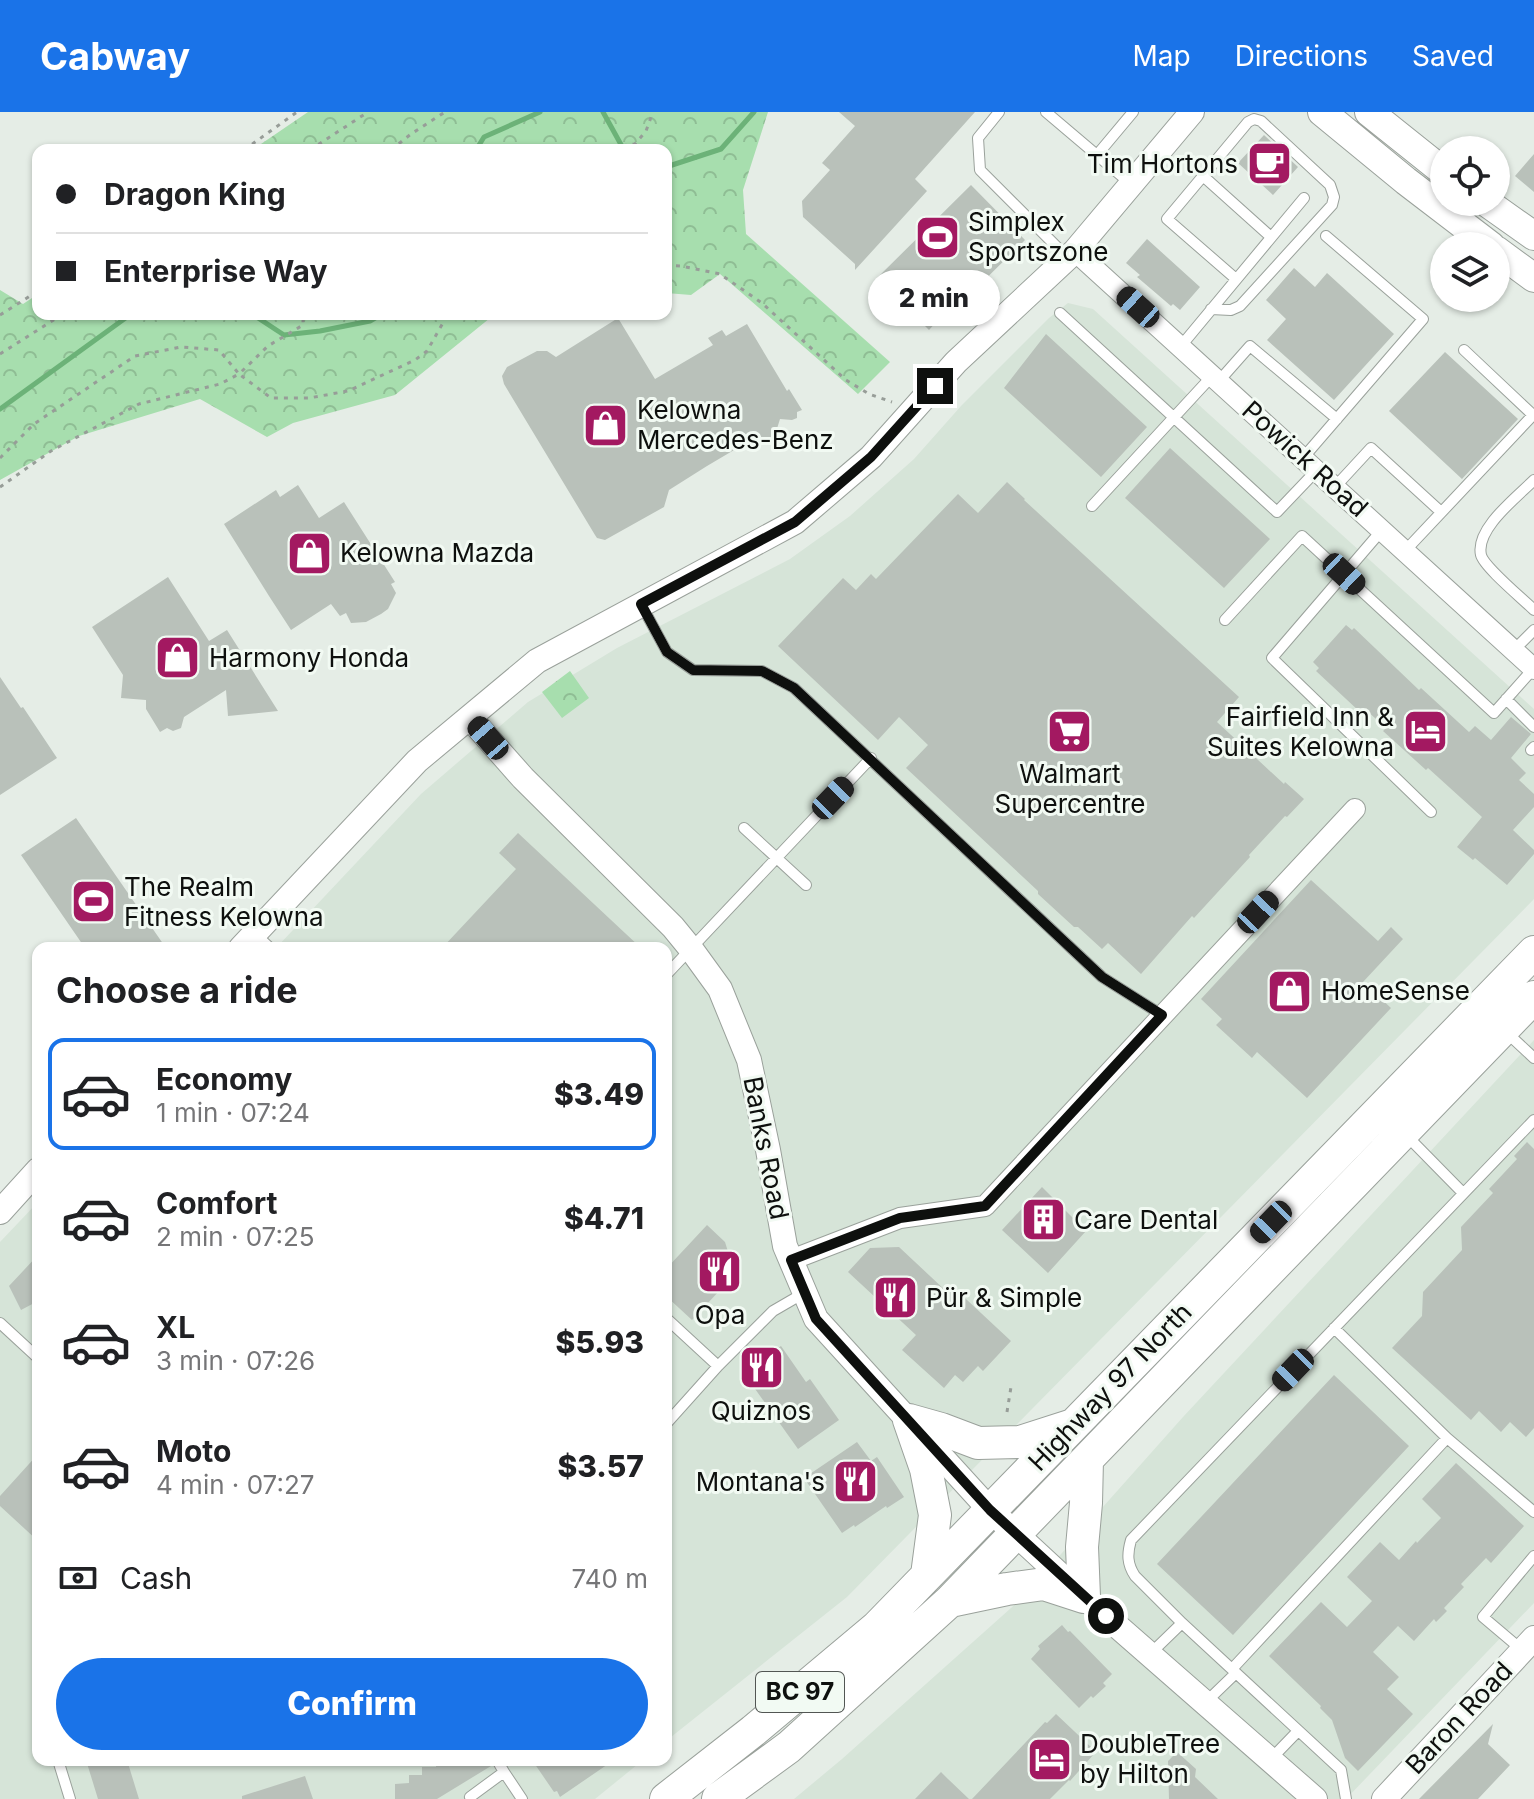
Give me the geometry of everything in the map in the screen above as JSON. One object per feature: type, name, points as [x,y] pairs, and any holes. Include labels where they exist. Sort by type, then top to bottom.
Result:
[{"type":"highway","name":"Highway 97 North","points":[[666,1799],[877,1627],[1534,952]]},
{"type":"highway","name":"Highway 97 North","points":[[718,1799],[789,1747],[950,1601],[1534,997]]},
{"type":"highway","points":[[909,1420],[978,1443],[1020,1442],[1073,1425]]},
{"type":"highway","points":[[909,1420],[926,1469],[935,1515],[927,1575]]},
{"type":"highway","points":[[950,1601],[1044,1584],[1084,1597],[1082,1547],[1087,1460]]},
{"type":"main road","points":[[1322,112],[1473,232]]},
{"type":"main road","points":[[1369,112],[1430,161]]},
{"type":"main road","points":[[1506,216],[1534,236]]},
{"type":"main road","points":[[1510,260],[1534,278]]},
{"type":"street","points":[[257,942],[417,761],[537,661],[795,522],[871,457],[956,362],[1071,254],[1192,112]]},
{"type":"street","name":"Powick Road","points":[[1071,254],[1181,346],[1534,668]]},
{"type":"street","name":"Banks Road","points":[[470,718],[523,778],[673,927],[720,989],[749,1060],[785,1246],[816,1319],[990,1510],[1084,1597],[1315,1799]]},
{"type":"street","points":[[791,1260],[900,1218],[985,1206],[1355,809]]},
{"type":"street","points":[[0,1212],[32,1177]]},
{"type":"street","name":"Baron Road","points":[[1384,1799],[1528,1644]]},
{"type":"lane","points":[[999,112],[978,138],[980,170],[1071,254]]},
{"type":"lane","points":[[1046,112],[1131,184]]},
{"type":"lane","points":[[1097,155],[1133,112]]},
{"type":"lane","points":[[1211,309],[1231,310],[1240,306],[1332,205],[1334,197],[1330,185],[1261,121],[1254,119],[1248,122],[1167,219],[1236,279]]},
{"type":"lane","points":[[1203,176],[1271,237]]},
{"type":"lane","points":[[1181,346],[1304,198]]},
{"type":"lane","points":[[1060,313],[1277,512],[1337,419],[1423,319],[1326,236]]},
{"type":"lane","points":[[1092,506],[1174,418],[1250,346],[1337,419]]},
{"type":"lane","points":[[1405,551],[1533,415],[1464,350]]},
{"type":"lane","points":[[1335,487],[1371,448],[1441,512]]},
{"type":"lane","points":[[1534,480],[1490,523],[1481,554],[1487,564],[1534,610]]},
{"type":"lane","points":[[1382,530],[1272,658],[1431,812]]},
{"type":"lane","points":[[1225,620],[1302,536],[1494,713],[1534,668]]},
{"type":"lane","points":[[641,604],[667,652],[693,670],[762,671],[794,688],[1102,977],[1162,1015]]},
{"type":"lane","points":[[1514,650],[1534,630]]},
{"type":"lane","points":[[1506,699],[1534,727]]},
{"type":"lane","points":[[672,969],[871,758]]},
{"type":"lane","points":[[744,828],[806,885]]},
{"type":"lane","points":[[1503,1029],[1534,1058]]},
{"type":"lane","points":[[1346,1799],[1341,1770],[1182,1623],[1130,1570],[1131,1540],[1534,1120]]},
{"type":"lane","points":[[1404,1133],[1463,1193]]},
{"type":"lane","points":[[672,1417],[773,1311],[805,1293]]},
{"type":"lane","points":[[0,1323],[32,1352]]},
{"type":"lane","points":[[672,1324],[718,1366]]},
{"type":"lane","points":[[1334,1328],[1447,1438],[1534,1512]]},
{"type":"lane","points":[[1206,1702],[1447,1438]]},
{"type":"lane","points":[[1528,1644],[1483,1617],[1534,1556]]},
{"type":"lane","points":[[1150,1654],[1182,1623]]},
{"type":"lane","points":[[1270,1760],[1298,1731]]},
{"type":"lane","points":[[60,1766],[70,1799]]},
{"type":"lane","points":[[500,1766],[522,1799]]},
{"type":"lane","points":[[469,1798],[504,1772]]},
{"type":"path","points":[[252,144],[297,112]]},
{"type":"path","points":[[319,144],[368,112]]},
{"type":"path","points":[[398,144],[445,112]]},
{"type":"path","points":[[635,144],[646,131],[653,112]]},
{"type":"path","points":[[672,265],[720,274],[762,303],[846,380],[869,394],[914,409]]},
{"type":"path","points":[[0,315],[32,295]]},
{"type":"path","points":[[0,354],[54,320]]},
{"type":"path","points":[[0,487],[51,451],[139,404],[220,384],[239,374],[268,346],[303,325],[303,320]]},
{"type":"path","points":[[0,458],[34,424],[135,356],[181,347],[219,350],[239,374],[271,398],[309,398],[348,391],[415,360],[427,351],[445,320]]},
{"type":"path","points":[[1007,1412],[1011,1387]]},
{"type":"shaded area","points":[[1068,303],[1093,309],[1534,709],[1534,899],[847,1597],[672,1736],[672,942],[282,942],[421,794],[528,702],[617,648],[790,559],[850,516],[914,459],[961,406]]},
{"type":"shaded area","points":[[1534,1040],[1534,1603],[1346,1799],[794,1799],[1021,1599],[1183,1417]]},
{"type":"shaded area","points":[[32,1208],[32,1766],[636,1766],[595,1799],[0,1799],[0,1242]]},
{"type":"green space","points":[[308,112],[768,112],[743,190],[746,234],[890,362],[858,394],[720,274],[691,295],[672,293],[672,144],[261,144]]},
{"type":"green space","points":[[0,290],[23,304],[32,298],[32,320],[488,320],[395,395],[293,423],[267,437],[200,399],[79,436],[0,480]]},
{"type":"green space","points":[[570,671],[589,698],[562,718],[542,692]]},
{"type":"building","points":[[839,112],[975,112],[915,179],[927,191],[855,270],[855,264],[803,217],[802,201],[830,170],[822,163],[855,126]]},
{"type":"building","name":"Tim Hortons","points":[[1264,135],[1298,167],[1273,195],[1238,163]]},
{"type":"building","points":[[1534,154],[1534,192],[1515,176]]},
{"type":"building","points":[[971,185],[1025,240],[941,323],[938,320],[929,330],[877,278]]},
{"type":"building","points":[[1147,239],[1200,287],[1180,310],[1137,277],[1140,275],[1126,263]]},
{"type":"building","points":[[1294,268],[1315,287],[1327,273],[1394,334],[1334,400],[1267,340],[1286,319],[1266,300]]},
{"type":"building","name":"Kelowna Mercedes-Benz","points":[[619,320],[655,379],[713,345],[708,338],[722,330],[726,336],[747,324],[787,391],[789,389],[802,410],[797,412],[797,418],[780,419],[775,435],[768,443],[751,440],[707,466],[669,490],[664,507],[605,540],[595,535],[504,384],[502,376],[507,367],[537,351],[547,351],[556,357]]},
{"type":"building","points":[[1046,334],[1147,427],[1101,477],[1004,388]]},
{"type":"building","points":[[1445,352],[1518,419],[1462,479],[1389,411]]},
{"type":"building","points":[[1170,448],[1270,539],[1224,588],[1125,498]]},
{"type":"building","name":"Walmart Supercentre","points":[[1007,482],[1239,697],[1217,722],[1304,799],[1141,974],[1108,943],[1102,949],[1078,927],[1074,927],[906,768],[928,745],[899,717],[878,740],[778,646],[843,578],[856,590],[871,574],[876,579],[958,494],[978,513]]},
{"type":"building","name":"Kelowna Mazda","points":[[298,485],[319,518],[344,502],[395,582],[391,584],[396,593],[388,609],[381,614],[366,622],[351,623],[346,613],[340,616],[331,604],[291,630],[269,596],[224,524],[276,490],[280,497]]},
{"type":"building","name":"Harmony Honda","points":[[168,577],[209,641],[227,630],[278,711],[228,716],[226,690],[184,717],[181,728],[173,731],[167,728],[160,732],[146,709],[146,700],[121,698],[123,675],[92,627]]},
{"type":"building","name":"Fairfield Inn & Suites Kelowna","points":[[1346,625],[1352,630],[1354,628],[1469,732],[1475,726],[1491,740],[1511,717],[1531,734],[1511,758],[1526,773],[1519,780],[1534,794],[1534,807],[1513,830],[1534,850],[1534,854],[1507,885],[1457,847],[1482,817],[1383,731],[1386,728],[1365,709],[1360,712],[1316,671],[1319,668],[1313,662]]},
{"type":"building","points":[[0,677],[57,758],[0,795]]},
{"type":"building","name":"The Realm Fitness Kelowna","points":[[76,818],[162,942],[81,942],[21,855]]},
{"type":"building","points":[[518,833],[635,942],[448,942],[516,869],[499,853]]},
{"type":"building","name":"HomeSense","points":[[1311,880],[1378,941],[1391,927],[1403,939],[1363,982],[1391,1008],[1307,1098],[1257,1052],[1252,1058],[1216,1025],[1222,1019],[1201,999]]},
{"type":"building","points":[[1527,1142],[1534,1149],[1534,1428],[1526,1437],[1510,1422],[1501,1432],[1479,1411],[1471,1420],[1392,1348],[1422,1316],[1423,1292],[1462,1250],[1461,1227],[1493,1193],[1489,1189],[1517,1159],[1514,1156]]},
{"type":"building","name":"Care Dental","points":[[1042,1187],[1086,1231],[1048,1273],[1002,1230]]},
{"type":"building","points":[[707,1225],[725,1242],[735,1274],[692,1320],[672,1302],[672,1263]]},
{"type":"building","points":[[899,1247],[946,1291],[952,1286],[1011,1341],[983,1371],[978,1366],[963,1382],[955,1375],[944,1388],[902,1350],[916,1335],[848,1272],[870,1248]]},
{"type":"building","points":[[32,1261],[32,1304],[21,1310],[9,1286]]},
{"type":"building","points":[[781,1346],[806,1382],[810,1379],[839,1420],[798,1449],[743,1372]]},
{"type":"building","points":[[1334,1375],[1409,1446],[1233,1635],[1157,1564]]},
{"type":"building","points":[[857,1442],[871,1461],[877,1457],[904,1497],[842,1533],[804,1478]]},
{"type":"building","points":[[32,1461],[32,1535],[0,1506],[0,1496]]},
{"type":"building","points":[[1456,1463],[1524,1526],[1491,1563],[1486,1558],[1461,1584],[1464,1587],[1444,1608],[1447,1611],[1436,1622],[1434,1619],[1414,1641],[1398,1626],[1373,1652],[1399,1677],[1387,1689],[1413,1714],[1358,1771],[1345,1758],[1332,1720],[1269,1656],[1321,1602],[1347,1627],[1372,1601],[1347,1577],[1380,1542],[1399,1560],[1441,1518],[1422,1499]]},
{"type":"building","points":[[1062,1625],[1112,1674],[1103,1683],[1106,1686],[1079,1708],[1031,1659],[1040,1649],[1038,1646]]},
{"type":"building","name":"DoubleTree by Hilton","points":[[1056,1714],[1092,1748],[1090,1750],[1094,1754],[1070,1781],[1050,1799],[972,1799],[1045,1722]]},
{"type":"building","points":[[1493,1724],[1488,1744],[1510,1765],[1478,1799],[1419,1799]]},
{"type":"building","points":[[1177,1752],[1196,1769],[1195,1777],[1218,1799],[1169,1799],[1168,1761]]},
{"type":"building","points":[[88,1766],[129,1766],[139,1799],[98,1799]]},
{"type":"building","points":[[491,1766],[437,1799],[395,1799],[395,1784],[409,1783],[409,1775],[422,1775],[422,1767]]},
{"type":"building","points":[[536,1766],[605,1766],[560,1797],[557,1791],[554,1792]]},
{"type":"building","points":[[941,1772],[948,1779],[969,1799],[915,1799]]},
{"type":"building","points":[[305,1776],[313,1799],[242,1799],[242,1796]]},
{"type":"waterway","points":[[480,144],[484,137],[540,112]]},
{"type":"waterway","points":[[603,112],[621,144]]},
{"type":"waterway","points":[[672,165],[721,149],[754,112]]},
{"type":"waterway","points":[[0,409],[123,320]]},
{"type":"waterway","points":[[261,320],[284,335],[372,320]]},
{"type":"place","name":"Tim Hortons","points":[[1269,164]]},
{"type":"place","name":"Simplex Sportszone","points":[[937,237]]},
{"type":"place","name":"Kelowna Mercedes-Benz","points":[[606,425]]},
{"type":"place","name":"Kelowna Mazda","points":[[309,553]]},
{"type":"place","name":"Harmony Honda","points":[[178,658]]},
{"type":"place","name":"Walmart Supercentre","points":[[1070,731]]},
{"type":"place","name":"Fairfield Inn & Suites Kelowna","points":[[1425,732]]},
{"type":"place","name":"The Realm Fitness Kelowna","points":[[93,902]]},
{"type":"place","name":"HomeSense","points":[[1290,991]]},
{"type":"place","name":"Care Dental","points":[[1043,1220]]},
{"type":"place","name":"Opa","points":[[720,1272]]},
{"type":"place","name":"Pür & Simple","points":[[895,1298]]},
{"type":"place","name":"Quiznos","points":[[761,1368]]},
{"type":"place","name":"Montana's","points":[[856,1482]]},
{"type":"place","name":"DoubleTree by Hilton","points":[[1049,1759]]},
{"type":"route","points":[[935,386],[871,457],[795,522],[641,604],[667,652],[693,670],[762,671],[794,688],[1102,977],[1162,1015],[985,1206],[900,1218],[791,1260],[816,1319],[990,1510],[1106,1616]]}]
